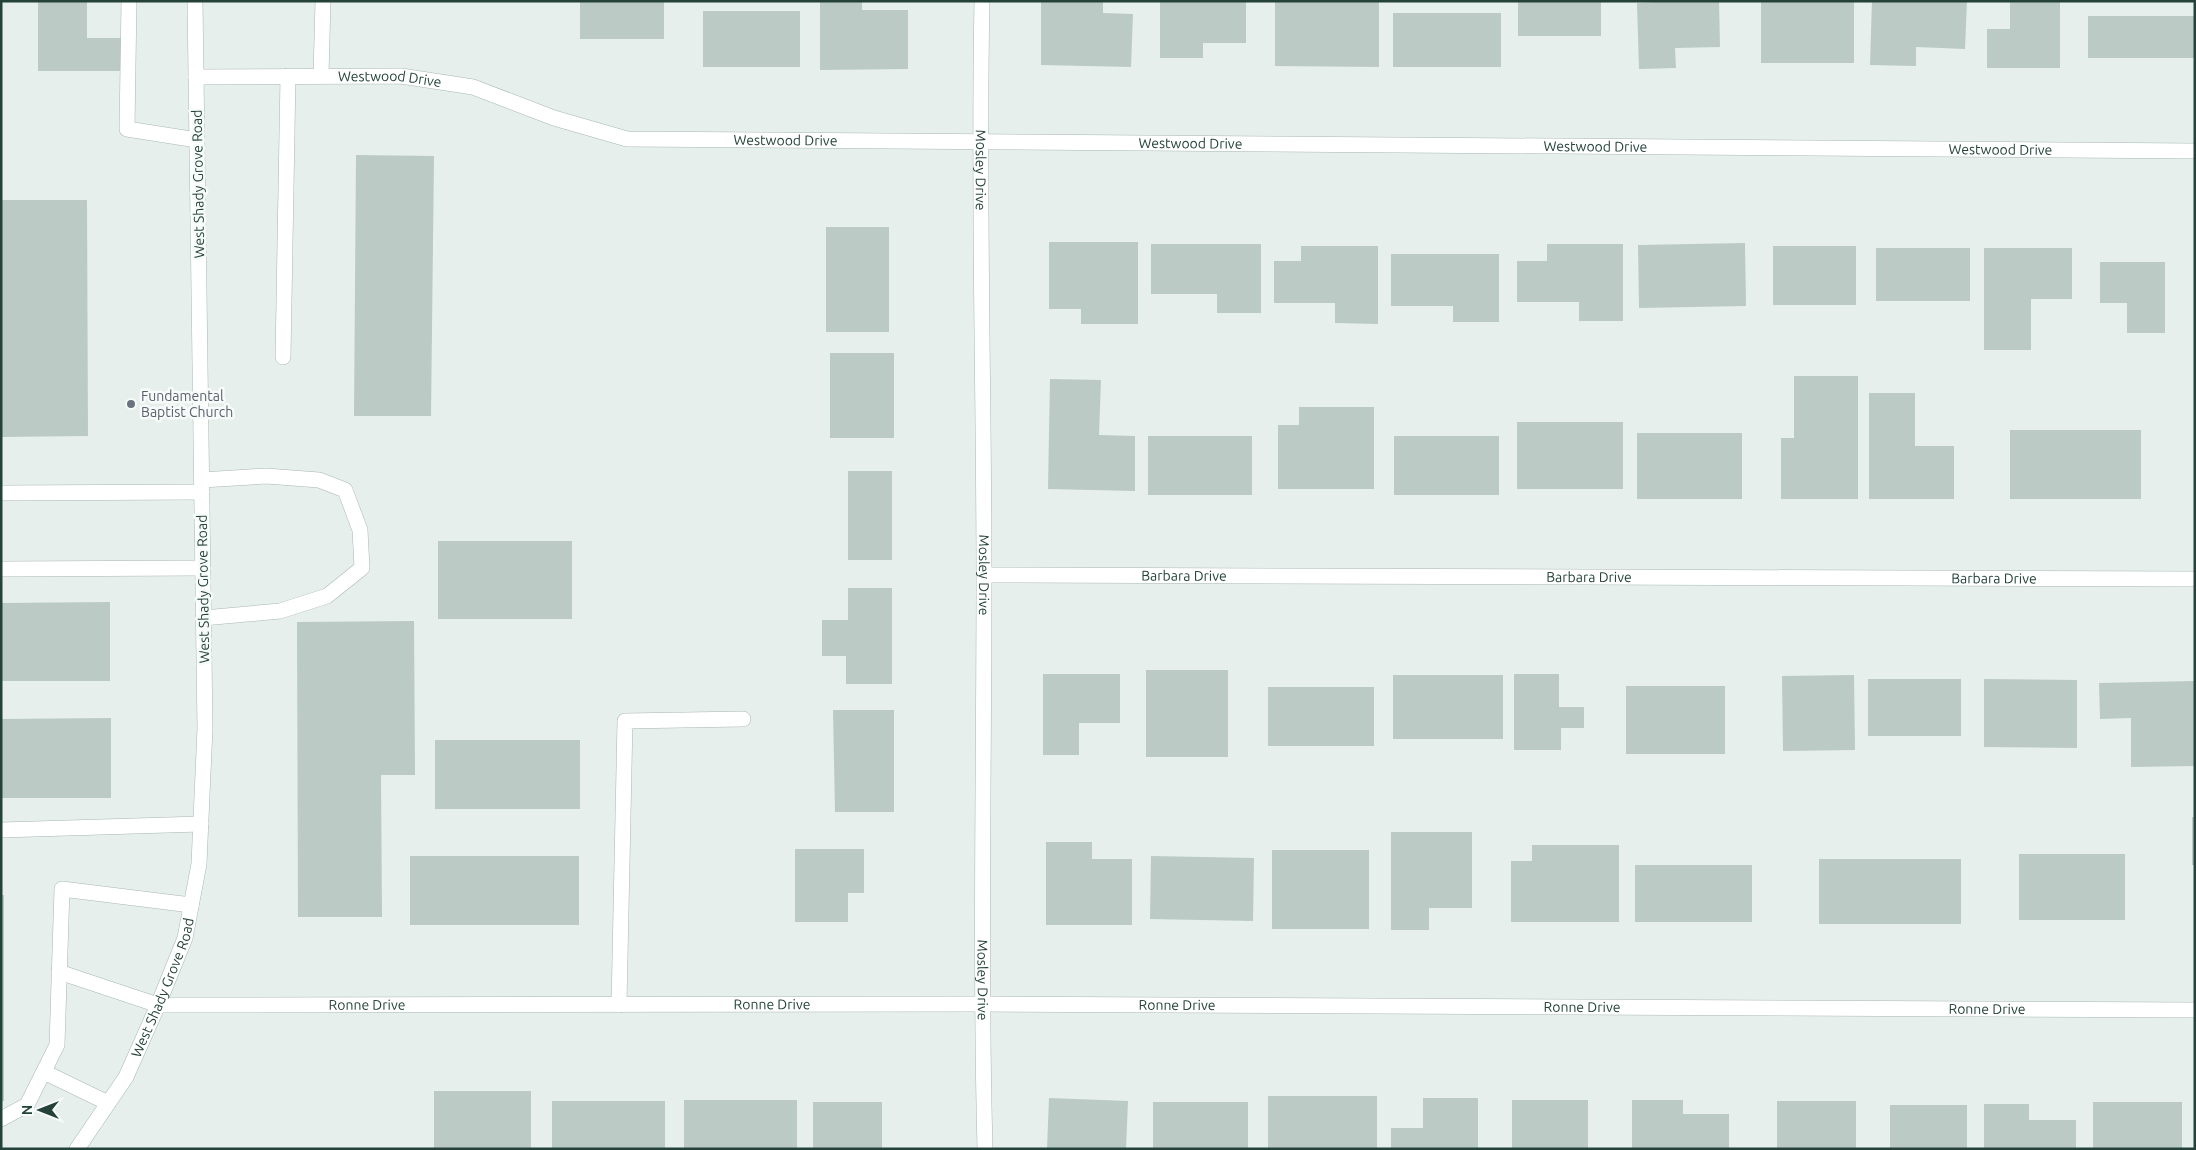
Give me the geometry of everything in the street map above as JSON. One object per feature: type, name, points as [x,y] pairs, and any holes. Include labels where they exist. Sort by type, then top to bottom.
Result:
[{"type":"street","points":[[129,1],[127,128],[197,140]]},
{"type":"street","name":"West Shady Grove Road","points":[[79,1148],[126,1077],[158,1005],[185,938],[199,864],[205,728],[195,1]]},
{"type":"street","points":[[321,76],[323,1]]},
{"type":"street","name":"Mosley Drive","points":[[982,1],[979,142],[984,575],[982,1004],[985,1149]]},
{"type":"street","points":[[282,357],[288,76]]},
{"type":"street","name":"Westwood Drive","points":[[196,77],[400,76],[473,87],[554,118],[627,139],[2195,151]]},
{"type":"street","points":[[1,493],[202,486],[275,477],[319,480],[345,490],[360,530],[362,568],[327,596],[280,611],[204,618]]},
{"type":"street","points":[[1,569],[203,568]]},
{"type":"street","name":"Barbara Drive","points":[[984,575],[2195,579]]},
{"type":"street","points":[[619,1005],[625,721],[743,719]]},
{"type":"street","points":[[1,830],[200,824]]},
{"type":"street","points":[[1,1119],[27,1106],[57,1045],[62,889],[191,905]]},
{"type":"street","name":"Ronne Drive","points":[[59,972],[158,1005],[982,1004],[2195,1010]]},
{"type":"street","points":[[44,1072],[108,1103]]},
{"type":"building","points":[[38,1],[87,1],[87,38],[121,38],[121,71],[38,71]]},
{"type":"building","points":[[580,1],[664,1],[664,39],[580,39]]},
{"type":"building","points":[[820,1],[862,1],[862,10],[908,10],[908,69],[820,70]]},
{"type":"building","points":[[1041,1],[1103,1],[1103,13],[1133,14],[1131,67],[1041,65]]},
{"type":"building","points":[[1160,1],[1246,1],[1246,43],[1203,43],[1203,58],[1160,58]]},
{"type":"building","points":[[1275,1],[1379,1],[1379,67],[1275,66]]},
{"type":"building","points":[[1518,1],[1601,1],[1601,36],[1518,36]]},
{"type":"building","points":[[1719,1],[1720,47],[1675,48],[1676,68],[1639,69],[1637,3]]},
{"type":"building","points":[[1761,1],[1854,1],[1854,63],[1761,63]]},
{"type":"building","points":[[1872,1],[1967,1],[1965,49],[1916,47],[1916,66],[1870,65]]},
{"type":"building","points":[[2010,1],[2060,1],[2060,68],[1987,68],[1987,29],[2010,29]]},
{"type":"building","points":[[703,11],[800,11],[800,67],[703,67]]},
{"type":"building","points":[[1393,13],[1501,13],[1501,67],[1393,67]]},
{"type":"building","points":[[2088,16],[2195,16],[2195,58],[2088,58]]},
{"type":"building","points":[[356,155],[434,156],[431,416],[354,416]]},
{"type":"building","points":[[1,200],[87,200],[88,436],[1,437]]},
{"type":"building","points":[[826,227],[889,227],[889,332],[826,332]]},
{"type":"building","points":[[1049,242],[1138,242],[1138,324],[1081,324],[1081,309],[1049,309]]},
{"type":"building","points":[[1745,243],[1746,306],[1639,308],[1638,245]]},
{"type":"building","points":[[1151,244],[1261,244],[1261,313],[1217,313],[1217,294],[1151,294]]},
{"type":"building","points":[[1547,244],[1623,244],[1623,321],[1579,321],[1579,302],[1517,302],[1517,261],[1547,261]]},
{"type":"building","points":[[1301,246],[1378,246],[1378,324],[1335,323],[1335,303],[1274,303],[1274,261],[1301,261]]},
{"type":"building","points":[[1773,246],[1856,246],[1856,305],[1773,305]]},
{"type":"building","points":[[1876,248],[1970,248],[1970,301],[1876,301]]},
{"type":"building","points":[[1984,248],[2072,248],[2072,299],[2031,299],[2031,350],[1984,350]]},
{"type":"building","points":[[1391,254],[1499,254],[1499,322],[1453,322],[1453,306],[1391,306]]},
{"type":"building","points":[[2100,262],[2165,262],[2165,333],[2127,333],[2127,303],[2100,303]]},
{"type":"building","points":[[830,353],[894,353],[894,438],[830,438]]},
{"type":"building","points":[[1794,376],[1858,376],[1858,499],[1781,499],[1781,438],[1794,438]]},
{"type":"building","points":[[1050,379],[1101,380],[1099,435],[1135,436],[1135,491],[1048,489]]},
{"type":"building","points":[[1869,393],[1915,393],[1915,446],[1954,446],[1954,499],[1869,499]]},
{"type":"building","points":[[1299,407],[1374,407],[1374,489],[1278,489],[1278,425],[1299,425]]},
{"type":"building","points":[[1517,422],[1623,422],[1623,489],[1517,489]]},
{"type":"building","points":[[2010,430],[2141,430],[2141,499],[2010,499]]},
{"type":"building","points":[[1637,433],[1742,433],[1742,499],[1637,499]]},
{"type":"building","points":[[1148,436],[1252,436],[1252,495],[1148,495]]},
{"type":"building","points":[[1394,436],[1499,436],[1499,495],[1394,495]]},
{"type":"building","points":[[848,471],[892,471],[892,560],[848,560]]},
{"type":"building","points":[[438,541],[572,541],[572,619],[438,619]]},
{"type":"building","points":[[848,588],[892,588],[892,684],[846,684],[846,656],[822,656],[822,620],[848,620]]},
{"type":"building","points":[[110,602],[110,681],[1,681],[1,603]]},
{"type":"building","points":[[414,621],[415,775],[381,775],[382,917],[298,917],[297,622]]},
{"type":"building","points":[[1146,670],[1228,670],[1228,757],[1146,757]]},
{"type":"building","points":[[1043,674],[1120,674],[1120,723],[1079,723],[1079,755],[1043,755]]},
{"type":"building","points":[[1514,674],[1559,674],[1559,707],[1584,707],[1584,728],[1561,728],[1561,750],[1514,750]]},
{"type":"building","points":[[1393,675],[1503,675],[1503,739],[1393,739]]},
{"type":"building","points":[[1854,675],[1855,750],[1783,751],[1782,676]]},
{"type":"building","points":[[1868,679],[1961,679],[1961,736],[1868,736]]},
{"type":"building","points":[[1984,679],[2077,680],[2077,748],[1984,747]]},
{"type":"building","points":[[2195,681],[2195,766],[2131,767],[2131,718],[2100,719],[2099,683]]},
{"type":"building","points":[[1626,686],[1725,686],[1725,754],[1626,754]]},
{"type":"building","points":[[1268,687],[1374,687],[1374,746],[1268,746]]},
{"type":"building","points":[[833,710],[894,710],[894,812],[835,812]]},
{"type":"building","points":[[111,718],[111,798],[1,798],[1,719]]},
{"type":"building","points":[[435,740],[580,740],[580,809],[435,809]]},
{"type":"building","points":[[2192,817],[2195,817],[2195,865],[2192,865]]},
{"type":"building","points":[[1391,832],[1472,832],[1472,908],[1429,908],[1429,930],[1391,930]]},
{"type":"building","points":[[1046,842],[1092,842],[1092,859],[1132,859],[1132,925],[1046,925]]},
{"type":"building","points":[[1532,845],[1619,845],[1619,922],[1511,922],[1511,861],[1532,861]]},
{"type":"building","points":[[795,849],[864,849],[864,893],[848,893],[848,922],[795,922]]},
{"type":"building","points":[[1272,850],[1369,850],[1369,929],[1272,929]]},
{"type":"building","points":[[2019,854],[2125,854],[2125,920],[2019,920]]},
{"type":"building","points":[[410,856],[579,856],[579,925],[410,925]]},
{"type":"building","points":[[1151,856],[1254,858],[1253,921],[1150,919]]},
{"type":"building","points":[[1819,859],[1961,859],[1961,924],[1819,924]]},
{"type":"building","points":[[1635,865],[1752,865],[1752,922],[1635,922]]},
{"type":"building","points":[[1,895],[4,895],[4,1101],[1,1101]]},
{"type":"building","points":[[434,1091],[531,1091],[531,1149],[434,1149]]},
{"type":"building","points":[[1268,1096],[1377,1096],[1377,1149],[1268,1149]]},
{"type":"building","points":[[1049,1098],[1128,1101],[1126,1149],[1047,1149]]},
{"type":"building","points":[[1423,1098],[1478,1098],[1478,1149],[1391,1149],[1391,1128],[1423,1128]]},
{"type":"building","points":[[684,1100],[797,1100],[797,1149],[684,1149]]},
{"type":"building","points":[[1512,1100],[1588,1100],[1588,1149],[1512,1149]]},
{"type":"building","points":[[1632,1100],[1683,1100],[1683,1114],[1729,1114],[1729,1149],[1632,1149]]},
{"type":"building","points":[[552,1101],[665,1101],[665,1149],[552,1149]]},
{"type":"building","points":[[1777,1101],[1856,1101],[1856,1149],[1777,1149]]},
{"type":"building","points":[[813,1102],[882,1102],[882,1149],[813,1149]]},
{"type":"building","points":[[1153,1102],[1248,1102],[1248,1149],[1153,1149]]},
{"type":"building","points":[[2093,1102],[2182,1102],[2182,1149],[2093,1149]]},
{"type":"building","points":[[1984,1104],[2029,1104],[2029,1120],[2076,1120],[2076,1149],[1984,1149]]},
{"type":"building","points":[[1890,1105],[1967,1105],[1967,1149],[1890,1149]]},
{"type":"place","name":"Fundamental Baptist Church","points":[[131,404]]}]
